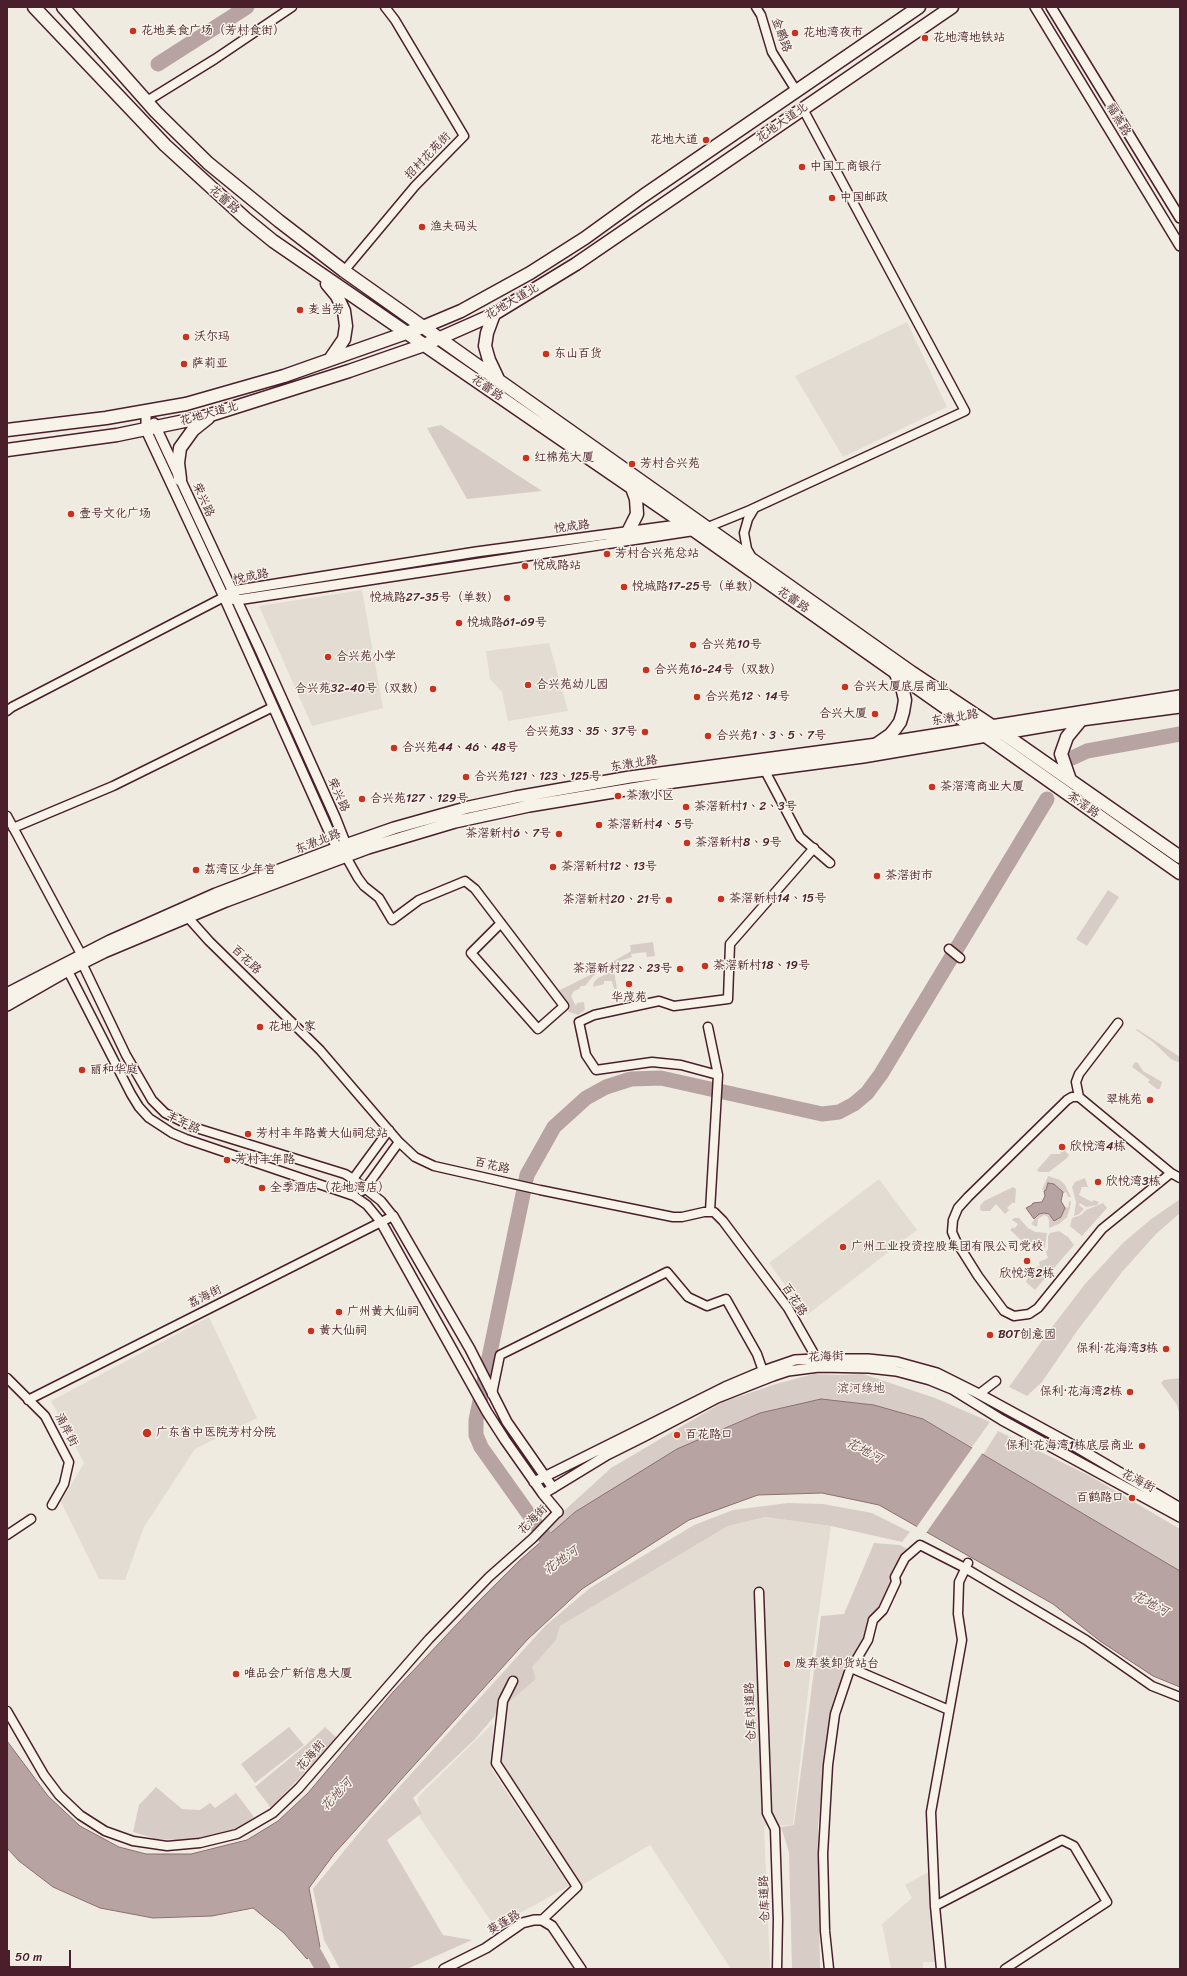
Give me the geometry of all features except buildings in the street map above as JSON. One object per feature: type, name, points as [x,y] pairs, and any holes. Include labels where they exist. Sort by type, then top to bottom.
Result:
[{"type":"main road","name":"花蕾路","points":[[34,7],[123,102],[198,176],[246,219],[319,274],[407,332],[685,524],[975,728],[989,731]]},
{"type":"main road","name":"花蕾路","points":[[63,7],[147,101],[208,162],[279,221],[344,271],[708,527],[911,672],[989,731]]},
{"type":"main road","name":"花地大道北","points":[[7,430],[146,412],[186,404],[235,391],[284,376],[331,358],[423,327],[488,298],[585,238],[688,165],[797,92],[919,7]]},
{"type":"main road","name":"花地大道北","points":[[7,450],[152,429],[212,415],[336,375],[424,344],[494,314],[576,264],[952,7]]},
{"type":"main road","points":[[319,274],[337,296],[344,311],[346,326],[344,339],[331,358]]},
{"type":"main road","points":[[494,314],[487,333],[485,346],[489,360],[500,382]]},
{"type":"main road","points":[[180,479],[178,463],[180,448],[193,430],[212,415]]},
{"type":"main road","points":[[628,532],[637,514],[636,499],[632,488]]},
{"type":"main road","points":[[877,744],[890,735],[895,729],[903,712],[905,700],[902,688],[894,671]]},
{"type":"main road","name":"东漖北路","points":[[343,849],[411,834],[493,813],[652,785],[863,757],[989,731],[1180,696]]},
{"type":"main road","points":[[1004,734],[1081,720],[1180,707]]},
{"type":"main road","points":[[1071,781],[1061,754],[1067,737],[1081,720]]},
{"type":"main road","name":"东漖北路","points":[[7,994],[184,913],[343,849],[428,818],[516,797],[645,775],[877,744],[975,728]]},
{"type":"main road","name":"茶滘路","points":[[989,731],[1004,734],[1180,857]]},
{"type":"main road","name":"茶滘路","points":[[989,731],[1180,873]]},
{"type":"main road","name":"东漖北路","points":[[7,1005],[66,967]]},
{"type":"street","points":[[147,101],[215,59],[292,7]]},
{"type":"street","name":"招村花苑街","points":[[344,271],[416,186],[464,136],[385,7]]},
{"type":"street","name":"金鹏路","points":[[756,7],[761,15],[772,52],[797,92]]},
{"type":"street","name":"福燕路","points":[[1034,7],[1180,246]]},
{"type":"street","name":"福燕路","points":[[1051,7],[1180,218]]},
{"type":"street","points":[[708,527],[754,509],[965,411],[803,109]]},
{"type":"street","name":"荣兴路","points":[[146,412],[224,597],[273,707],[343,849]]},
{"type":"street","name":"荣兴路","points":[[152,429],[180,479],[237,600],[343,849]]},
{"type":"street","points":[[752,559],[747,549],[744,534],[748,519],[754,509]]},
{"type":"street","name":"悦成路","points":[[224,597],[232,591],[476,552],[685,524],[708,527]]},
{"type":"street","name":"悦成路","points":[[224,597],[237,600],[695,531],[708,527]]},
{"type":"street","points":[[7,711],[12,707],[224,597]]},
{"type":"street","points":[[13,828],[113,786],[273,707]]},
{"type":"street","points":[[764,769],[800,837],[830,863]]},
{"type":"street","name":"丰年路","points":[[7,816],[81,959],[140,1082],[152,1100],[165,1113],[193,1127],[345,1174],[381,1201],[393,1216]]},
{"type":"street","points":[[718,1078],[681,1065],[652,1062],[596,1070],[586,1055],[579,1022],[592,1015],[659,1001],[674,1006],[728,999],[730,944],[814,848]]},
{"type":"street","points":[[343,849],[358,878],[364,886],[379,898],[392,920],[419,900],[465,881],[475,889],[501,923],[564,1006],[538,1029],[471,953],[501,923]]},
{"type":"street","name":"百花路","points":[[184,913],[320,1050],[399,1142],[414,1157],[424,1162],[530,1188],[678,1218],[710,1211],[718,1214],[788,1308],[817,1363]]},
{"type":"street","points":[[949,949],[960,958]]},
{"type":"street","name":"丰年路","points":[[66,967],[131,1094],[139,1107],[149,1118],[172,1133],[186,1139],[354,1196],[367,1205],[381,1222]]},
{"type":"street","points":[[1118,1023],[1079,1074],[1076,1082],[1079,1097],[1171,1173],[1180,1178]]},
{"type":"street","points":[[708,1027],[718,1078],[710,1211]]},
{"type":"street","points":[[1079,1097],[1072,1097],[1067,1100],[968,1197],[958,1208],[953,1220],[952,1232],[956,1241],[978,1276],[1004,1310],[1014,1316],[1033,1312],[1102,1229],[1171,1173]]},
{"type":"street","points":[[389,1130],[353,1179],[354,1196],[365,1189],[399,1142]]},
{"type":"street","points":[[393,1216],[470,1349],[507,1422],[553,1488]]},
{"type":"street","name":"荔海街","points":[[28,1400],[393,1216]]},
{"type":"street","points":[[381,1222],[487,1412],[543,1494]]},
{"type":"street","points":[[492,1394],[500,1355],[667,1272],[688,1297],[708,1306],[726,1299],[757,1354],[762,1371]]},
{"type":"street","name":"花海街","points":[[7,1711],[44,1775],[59,1795],[80,1815],[105,1831],[133,1841],[167,1846],[200,1843],[237,1834],[273,1813],[299,1788],[428,1639],[489,1577],[532,1539],[558,1512],[543,1494],[607,1455],[717,1398],[773,1376],[817,1363],[868,1359],[897,1362],[938,1373],[980,1394],[1078,1448],[1180,1508]]},
{"type":"street","name":"花海街","points":[[534,1482],[718,1390],[762,1371],[795,1360],[896,1371],[930,1380],[971,1400],[1002,1420],[1180,1517]]},
{"type":"street","name":"涌岸街","points":[[7,1378],[45,1416],[69,1462],[64,1484],[52,1505]]},
{"type":"street","points":[[980,1394],[996,1381]]},
{"type":"street","points":[[7,1535],[31,1519]]},
{"type":"street","points":[[829,1969],[823,1888],[828,1765],[835,1714],[851,1668],[868,1640],[873,1620],[882,1610],[896,1582],[895,1577],[905,1558],[920,1545],[966,1566],[1086,1640],[1152,1686],[1180,1697]]},
{"type":"street","points":[[941,1969],[935,1906],[931,1812],[962,1640],[958,1614],[959,1582],[966,1566]]},
{"type":"street","name":"仓库内道路","points":[[759,1592],[767,1813],[775,1829]]},
{"type":"street","points":[[851,1668],[950,1710]]},
{"type":"street","points":[[513,1681],[503,1701],[496,1763],[577,1887],[542,1920],[552,1926],[560,1935],[581,1969]]},
{"type":"street","name":"仓库道路","points":[[775,1829],[778,1919],[777,1969]]},
{"type":"street","points":[[935,1906],[1062,1840],[1074,1846],[1107,1902],[1005,1969]]},
{"type":"street","name":"葵蓬路","points":[[444,1969],[486,1948],[522,1924],[534,1920],[542,1920]]},
{"type":"shaded area","points":[[907,322],[947,407],[843,457],[795,376]]},
{"type":"shaded area","name":"合兴苑小学","points":[[362,590],[383,708],[312,726],[259,606]]},
{"type":"shaded area","name":"合兴苑幼儿园","points":[[549,643],[568,711],[508,721],[502,692],[490,679],[486,651]]},
{"type":"shaded area","name":"广州工业投资控股集团有限公司党校","points":[[879,1179],[917,1230],[807,1315],[769,1263]]},
{"type":"shaded area","name":"广东省中医院芳村分院","points":[[209,1317],[257,1418],[195,1449],[144,1527],[125,1580],[99,1579],[61,1502],[84,1463],[51,1401]]},
{"type":"shaded area","points":[[765,1517],[831,1526],[810,1675],[793,1825],[764,1826],[770,1967],[768,1969],[731,1969],[650,1845],[582,1885],[496,1763],[508,1703],[536,1679],[531,1667],[556,1640],[560,1626],[728,1526]]},
{"type":"shaded area","points":[[493,1723],[492,1770],[569,1886],[495,1927],[420,1818],[418,1797]]},
{"type":"shaded area","points":[[932,1870],[937,1962],[923,1962],[923,1969],[891,1969],[882,1924],[912,1898],[905,1885]]},
{"type":"green space","points":[[441,425],[542,491],[467,499],[427,428]]},
{"type":"green space","points":[[1108,890],[1119,897],[1087,946],[1076,939]]},
{"type":"green space","points":[[653,942],[655,956],[647,957],[646,952],[631,954],[632,957],[607,967],[594,975],[585,986],[581,986],[579,989],[574,991],[571,996],[576,1006],[577,1003],[584,1002],[585,1010],[578,1015],[569,1012],[558,991],[590,975],[631,951],[630,945]]},
{"type":"green space","points":[[614,972],[617,988],[614,989],[612,981],[604,981],[604,984],[593,987],[594,982],[598,978]]},
{"type":"green space","points":[[1137,1029],[1180,1057],[1180,1063],[1171,1059],[1153,1042],[1136,1030]]},
{"type":"green space","points":[[1135,1062],[1138,1063],[1143,1071],[1162,1082],[1160,1089],[1157,1089],[1148,1082],[1150,1080],[1132,1067]]},
{"type":"green space","points":[[1062,1148],[1069,1155],[1067,1158],[1049,1172],[1039,1172],[1037,1170],[1051,1154],[1060,1154]]},
{"type":"green space","points":[[1048,1176],[1060,1180],[1065,1185],[1071,1197],[1068,1197],[1066,1192],[1062,1194],[1060,1189],[1054,1184],[1048,1183],[1046,1190],[1042,1190]]},
{"type":"green space","points":[[1085,1178],[1088,1187],[1082,1187],[1079,1195],[1092,1202],[1093,1200],[1099,1202],[1097,1205],[1086,1207],[1080,1203],[1079,1205],[1084,1209],[1079,1214],[1074,1216],[1076,1202],[1072,1187],[1075,1182]]},
{"type":"green space","points":[[1013,1187],[1016,1189],[1015,1203],[1012,1203],[1007,1208],[1009,1210],[1005,1214],[996,1204],[990,1211],[981,1211],[980,1206],[984,1201]]},
{"type":"green space","points":[[1180,1199],[1180,1213],[1156,1234],[1122,1272],[1077,1331],[1042,1382],[1027,1396],[1009,1387],[1085,1284],[1123,1243],[1150,1220]]},
{"type":"green space","points":[[1069,1201],[1071,1201],[1067,1217],[1059,1224],[1049,1228],[1048,1217],[1044,1215],[1038,1219],[1037,1227],[1031,1224],[1039,1214],[1044,1213],[1052,1217],[1065,1208],[1064,1206],[1068,1208]]},
{"type":"green space","points":[[1103,1203],[1107,1208],[1082,1236],[1070,1226],[1072,1218],[1081,1215],[1086,1210]]},
{"type":"green space","points":[[1014,1218],[1019,1218],[1028,1228],[1035,1232],[1047,1233],[1045,1249],[1043,1245],[1033,1249],[1031,1244],[1024,1249],[1020,1239],[1010,1230],[1013,1227],[1014,1229],[1018,1224],[1012,1220]]},
{"type":"green space","points":[[1059,1231],[1068,1237],[1074,1245],[1035,1290],[1026,1282],[1029,1273],[1031,1269],[1040,1266],[1039,1262],[1048,1258],[1046,1252],[1048,1249],[1048,1236],[1050,1233]]},
{"type":"green space","name":"滨河绿地","points":[[814,1374],[863,1374],[935,1398],[990,1422],[972,1447],[923,1419],[575,1512],[549,1535],[543,1530],[611,1468],[723,1402],[776,1384]]},
{"type":"green space","points":[[1180,1378],[1180,1417],[1177,1405],[1161,1383],[1164,1380]]},
{"type":"green space","points":[[998,1431],[1090,1476],[1180,1529],[1180,1571],[983,1455]]},
{"type":"green space","points":[[788,1503],[823,1504],[872,1513],[910,1532],[902,1542],[831,1526],[765,1517],[728,1526],[560,1626],[556,1640],[532,1667],[536,1679],[508,1703],[512,1683],[494,1717],[475,1739],[413,1798],[422,1813],[387,1840],[443,1935],[472,1940],[407,1969],[340,1969],[324,1940],[313,1889],[371,1818],[545,1626],[590,1588],[694,1525],[733,1510]]},
{"type":"green space","points":[[874,1543],[900,1545],[909,1550],[891,1577],[893,1583],[871,1621],[862,1644],[841,1684],[830,1719],[818,1825],[820,1969],[792,1969],[789,1852],[781,1827],[794,1825],[821,1616],[844,1614]]},
{"type":"green space","points":[[289,1727],[304,1745],[255,1783],[241,1764]]},
{"type":"green space","points":[[325,1727],[337,1738],[271,1808],[255,1787]]},
{"type":"green space","points":[[156,1787],[182,1809],[200,1810],[210,1803],[215,1808],[236,1793],[254,1817],[234,1830],[181,1840],[156,1839],[133,1832],[139,1805]]},
{"type":"water","points":[[1048,1183],[1054,1184],[1063,1192],[1061,1201],[1065,1208],[1061,1217],[1054,1221],[1049,1214],[1044,1213],[1039,1214],[1034,1219],[1026,1208],[1033,1203],[1042,1202],[1045,1196],[1044,1191],[1046,1190]]},
{"type":"water","name":"花地河","points":[[821,1399],[874,1405],[923,1419],[1180,1571],[1180,1687],[1153,1676],[1100,1641],[1053,1604],[879,1505],[822,1493],[758,1495],[689,1520],[582,1589],[528,1639],[334,1854],[309,1888],[320,1947],[307,1959],[284,1933],[253,1908],[212,1916],[153,1918],[100,1908],[53,1887],[19,1861],[7,1848],[7,1741],[48,1796],[80,1826],[119,1847],[146,1854],[191,1854],[247,1840],[278,1821],[308,1793],[393,1692],[476,1604],[519,1561],[575,1512],[677,1449],[760,1413]]},
{"type":"pier","points":[[973,1447],[983,1452],[926,1533],[916,1528]]},
{"type":"waterway","points":[[158,64],[247,7]]},
{"type":"waterway","points":[[1072,758],[1087,751],[1180,734]]},
{"type":"waterway","name":"花地河","points":[[557,1554],[481,1447],[476,1435],[476,1420],[527,1175],[554,1127],[586,1098],[606,1087],[631,1079],[661,1078],[822,1114],[839,1112],[854,1104],[867,1093],[881,1074],[1047,799]]},
{"type":"waterway","points":[[304,1935],[323,1969]]},
{"type":"place","name":"花地美食广场（芳村食街）","points":[[133,31]]},
{"type":"place","name":"花地湾夜市","points":[[795,33]]},
{"type":"place","name":"花地湾地铁站","points":[[925,38]]},
{"type":"place","name":"花地大道","points":[[706,140]]},
{"type":"place","name":"中国工商银行","points":[[802,167]]},
{"type":"place","name":"中国邮政","points":[[832,198]]},
{"type":"place","name":"渔夫码头","points":[[422,227]]},
{"type":"place","name":"麦当劳","points":[[300,310]]},
{"type":"place","name":"沃尔玛","points":[[186,337]]},
{"type":"place","name":"东山百货","points":[[546,354]]},
{"type":"place","name":"萨莉亚","points":[[184,364]]},
{"type":"place","name":"红棉苑大厦","points":[[526,458]]},
{"type":"place","name":"芳村合兴苑","points":[[632,464]]},
{"type":"place","name":"壹号文化广场","points":[[71,514]]},
{"type":"place","name":"芳村合兴苑总站","points":[[607,554]]},
{"type":"place","name":"悦成路站","points":[[525,566]]},
{"type":"place","name":"悦城路17-25号（单数）","points":[[624,587]]},
{"type":"place","name":"悦城路27-35号（单数）","points":[[507,598]]},
{"type":"place","name":"悦城路61-69号","points":[[459,623]]},
{"type":"place","name":"合兴苑10号","points":[[693,645]]},
{"type":"place","name":"合兴苑小学","points":[[328,657]]},
{"type":"place","name":"合兴苑16-24号（双数）","points":[[646,670]]},
{"type":"place","name":"合兴苑幼儿园","points":[[528,685]]},
{"type":"place","name":"合兴大厦底层商业","points":[[845,687]]},
{"type":"place","name":"合兴苑32-40号（双数）","points":[[433,689]]},
{"type":"place","name":"合兴苑12、14号","points":[[697,697]]},
{"type":"place","name":"合兴大厦","points":[[875,714]]},
{"type":"place","name":"合兴苑33、35、37号","points":[[645,732]]},
{"type":"place","name":"合兴苑1、3、5、7号","points":[[708,736]]},
{"type":"place","name":"合兴苑44、46、48号","points":[[394,748]]},
{"type":"place","name":"合兴苑121、123、125号","points":[[466,777]]},
{"type":"place","name":"茶滘湾商业大厦","points":[[932,787]]},
{"type":"place","name":"茶漖小区","points":[[618,796]]},
{"type":"place","name":"合兴苑127、129号","points":[[362,799]]},
{"type":"place","name":"茶滘新村1、2、3号","points":[[686,807]]},
{"type":"place","name":"茶滘新村4、5号","points":[[599,825]]},
{"type":"place","name":"茶滘新村6、7号","points":[[559,834]]},
{"type":"place","name":"茶滘新村8、9号","points":[[687,843]]},
{"type":"place","name":"茶滘新村12、13号","points":[[553,867]]},
{"type":"place","name":"荔湾区少年宫","points":[[196,870]]},
{"type":"place","name":"茶滘街市","points":[[877,876]]},
{"type":"place","name":"茶滘新村14、15号","points":[[721,899]]},
{"type":"place","name":"茶滘新村20、21号","points":[[669,900]]},
{"type":"place","name":"茶滘新村18、19号","points":[[705,966]]},
{"type":"place","name":"茶滘新村22、23号","points":[[680,969]]},
{"type":"place","name":"华茂苑","points":[[629,984]]},
{"type":"place","name":"花地人家","points":[[260,1027]]},
{"type":"place","name":"丽和华庭","points":[[82,1070]]},
{"type":"place","name":"翠桃苑","points":[[1150,1100]]},
{"type":"place","name":"芳村丰年路黄大仙祠总站","points":[[248,1134]]},
{"type":"place","name":"欣悦湾4栋","points":[[1062,1147]]},
{"type":"place","name":"芳村丰年路","points":[[227,1160]]},
{"type":"place","name":"欣悦湾3栋","points":[[1098,1182]]},
{"type":"place","name":"全季酒店（花地湾店）","points":[[262,1188]]},
{"type":"place","name":"广州工业投资控股集团有限公司党校","points":[[843,1247]]},
{"type":"place","name":"欣悦湾2栋","points":[[1027,1261]]},
{"type":"place","name":"广州黄大仙祠","points":[[339,1312]]},
{"type":"place","name":"黄大仙祠","points":[[311,1331]]},
{"type":"place","name":"BOT创意园","points":[[990,1335]]},
{"type":"place","name":"保利·花海湾3栋","points":[[1166,1349]]},
{"type":"place","name":"保利·花海湾2栋","points":[[1130,1392]]},
{"type":"place","name":"广东省中医院芳村分院","points":[[147,1433]]},
{"type":"place","name":"百花路口","points":[[677,1435]]},
{"type":"place","name":"保利·花海湾1栋底层商业","points":[[1142,1446]]},
{"type":"place","name":"百鹤路口","points":[[1132,1498]]},
{"type":"place","name":"废弃装卸货站台","points":[[787,1664]]},
{"type":"place","name":"唯品会广新信息大厦","points":[[236,1674]]}]
